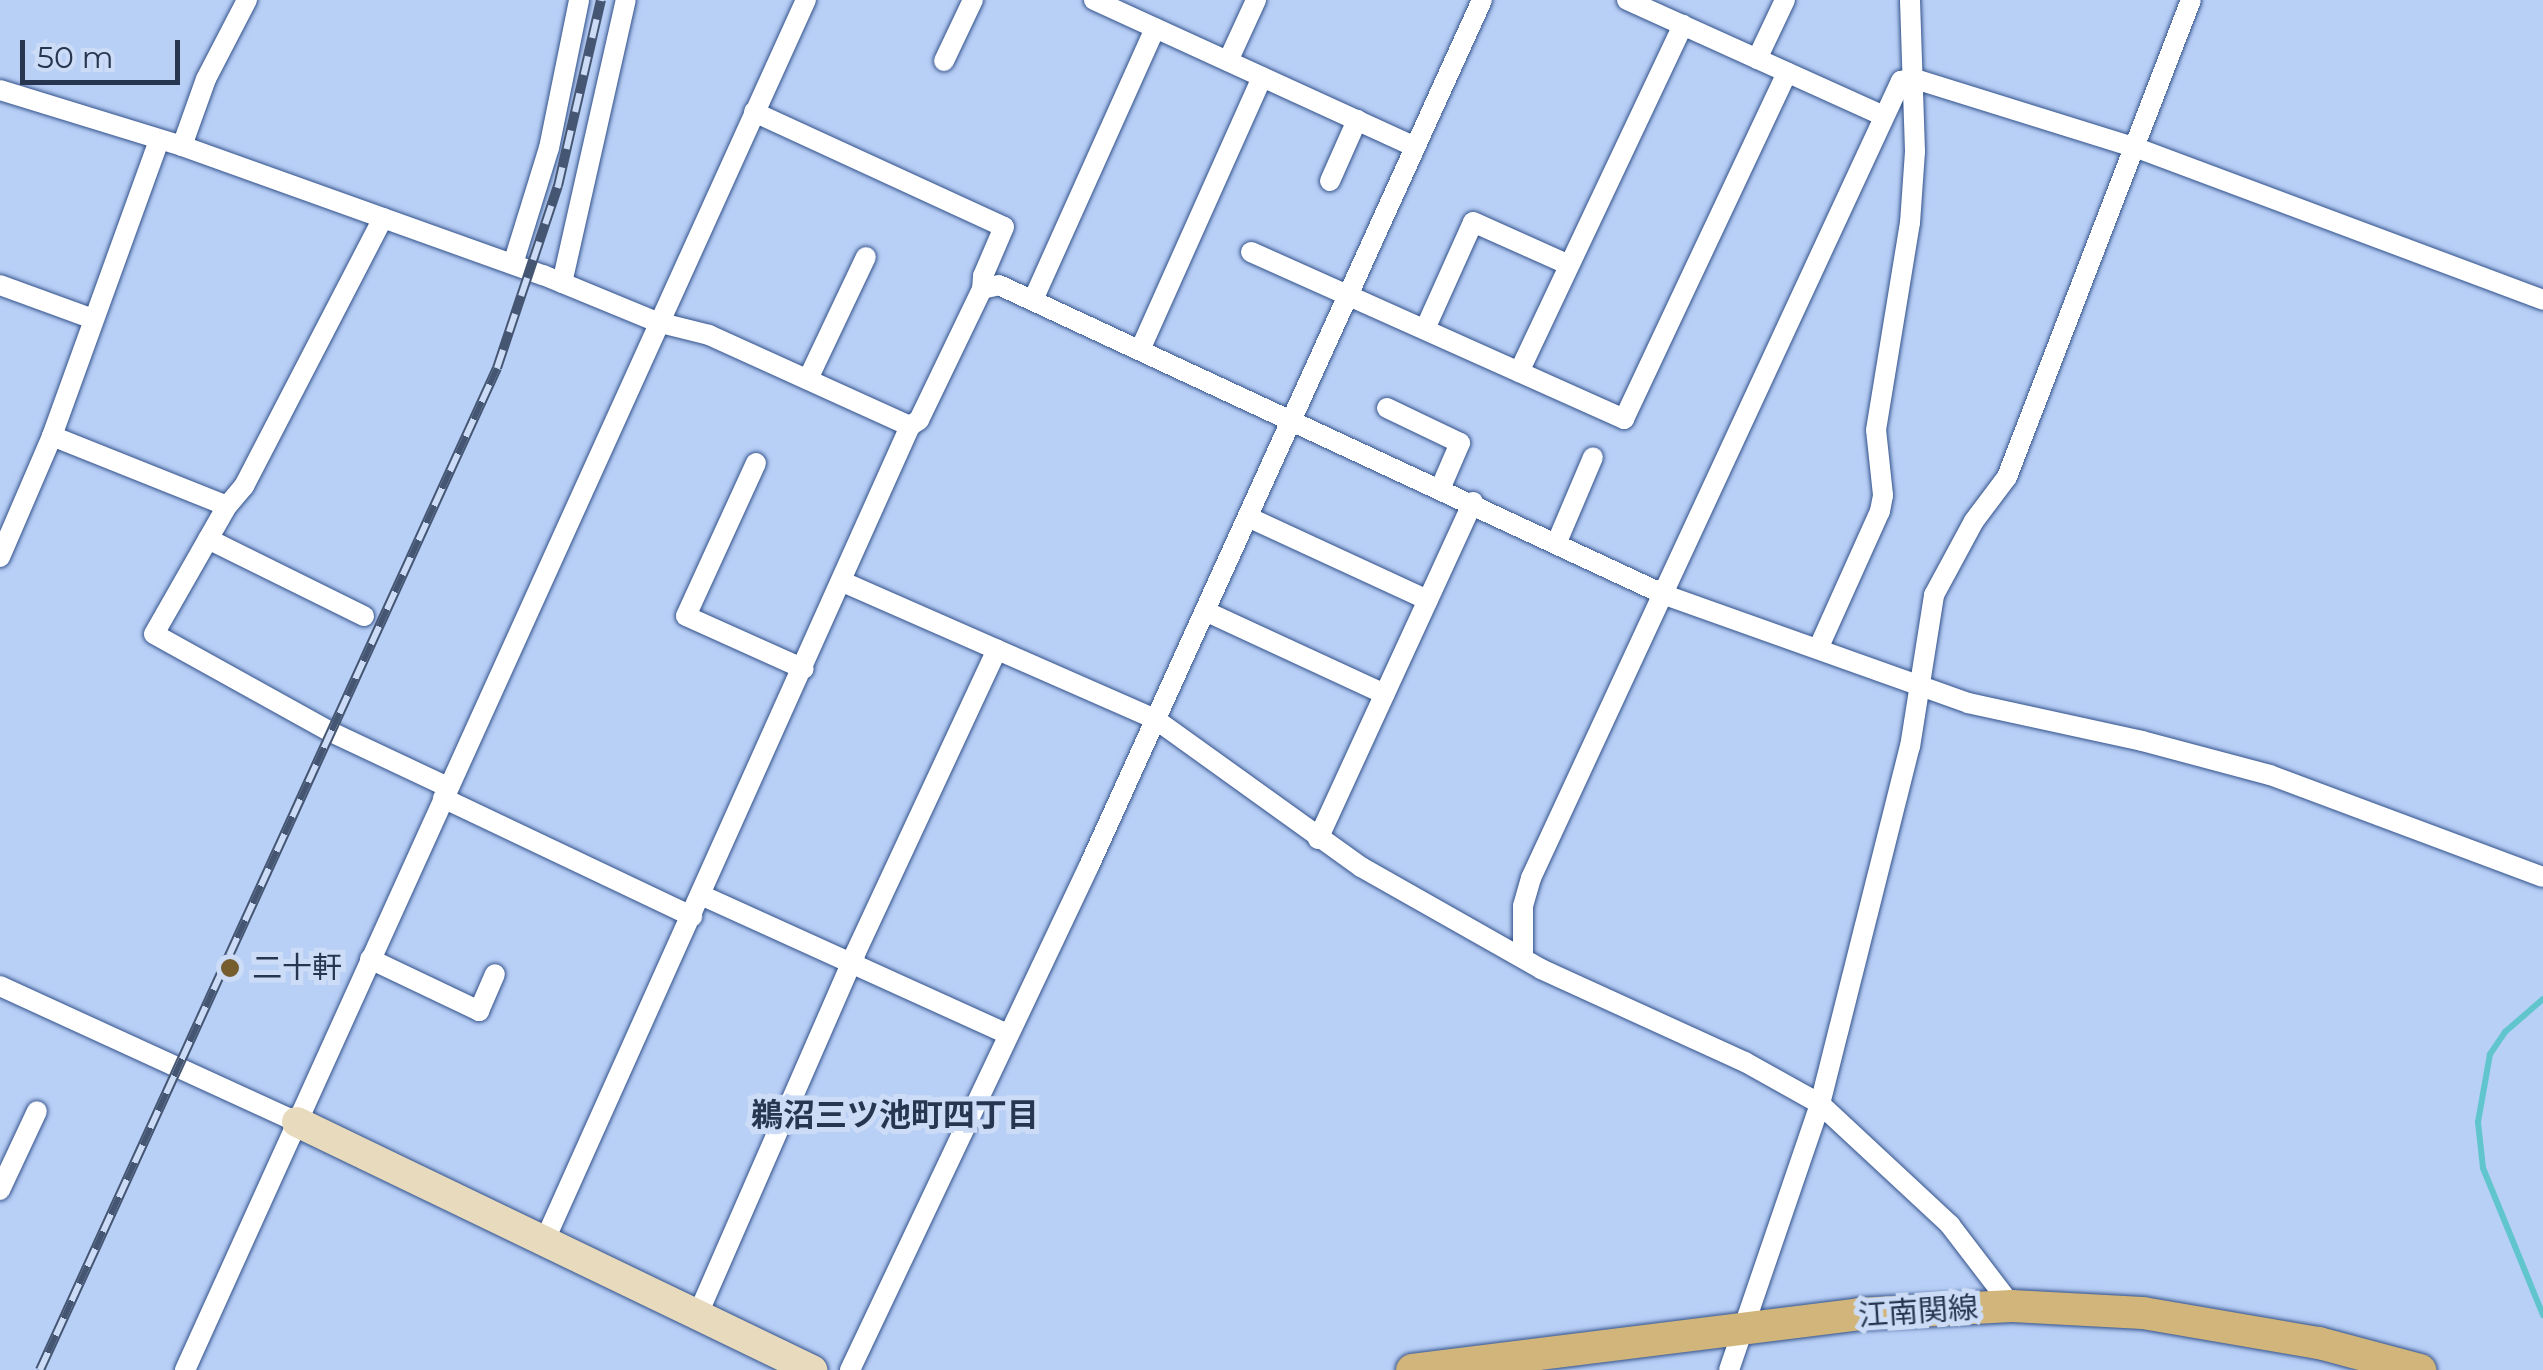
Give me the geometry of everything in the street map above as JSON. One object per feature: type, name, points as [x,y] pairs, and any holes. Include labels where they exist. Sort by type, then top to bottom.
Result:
[{"type":"main road","name":"江南関線","points":[[1412,1370],[1860,1314],[2012,1306],[2160,1316],[2320,1343],[2420,1370]]},
{"type":"street","points":[[182,146],[206,79],[246,0]]},
{"type":"street","points":[[512,264],[549,148],[579,0]]},
{"type":"street","points":[[562,283],[626,0]]},
{"type":"street","points":[[184,1370],[806,0]]},
{"type":"street","points":[[944,61],[973,0]]},
{"type":"street","points":[[1094,0],[1415,147]]},
{"type":"street","points":[[1228,61],[1256,0]]},
{"type":"street","points":[[850,1370],[1205,611],[1482,0]]},
{"type":"street","points":[[1627,0],[1884,116]]},
{"type":"street","points":[[1757,59],[1785,0]]},
{"type":"street","points":[[1818,648],[1880,512],[1884,495],[1876,430],[1910,223],[1915,79],[1910,0]]},
{"type":"street","points":[[1728,1370],[1820,1104],[1922,689],[1934,596],[1974,522],[2007,478],[2191,0]]},
{"type":"street","points":[[1519,372],[1682,25]]},
{"type":"street","points":[[1032,300],[1154,28]]},
{"type":"street","points":[[1251,252],[1624,419],[1787,72]]},
{"type":"street","points":[[1140,350],[1262,77]]},
{"type":"street","points":[[1522,958],[1523,906],[1532,878],[1901,82],[1915,79],[2137,148],[2543,300]]},
{"type":"street","points":[[0,90],[182,146],[512,264],[657,322],[709,335],[910,426]]},
{"type":"street","points":[[544,1242],[844,582],[910,426],[920,420],[982,289],[982,276],[1004,226],[754,112]]},
{"type":"street","points":[[1330,182],[1357,120]]},
{"type":"street","points":[[0,557],[52,436],[159,140]]},
{"type":"street","points":[[383,218],[244,486],[228,506],[154,634],[445,793],[692,916]]},
{"type":"street","points":[[1425,329],[1473,222],[1570,265]]},
{"type":"street","points":[[808,379],[866,257]]},
{"type":"street","points":[[982,289],[998,284],[1441,487],[1665,595],[1922,689],[2270,775],[2543,877]]},
{"type":"street","points":[[0,286],[93,319]]},
{"type":"street","points":[[1387,408],[1460,442],[1441,487]]},
{"type":"street","points":[[52,436],[228,506]]},
{"type":"street","points":[[1556,542],[1592,457]]},
{"type":"street","points":[[756,463],[686,616],[804,669]]},
{"type":"street","points":[[1318,839],[1473,502]]},
{"type":"street","points":[[1248,517],[1428,600]]},
{"type":"street","points":[[208,539],[364,616]]},
{"type":"street","points":[[844,582],[1155,718],[1318,839],[1522,958],[1745,1062],[1820,1104],[1950,1225],[2012,1306]]},
{"type":"street","points":[[1205,611],[1384,694]]},
{"type":"street","points":[[698,1314],[852,963],[997,649]]},
{"type":"street","points":[[702,895],[1008,1034]]},
{"type":"street","points":[[370,959],[479,1011],[495,974]]},
{"type":"street","points":[[0,986],[296,1122],[812,1370]]},
{"type":"street","points":[[0,1190],[37,1111]]},
{"type":"waterway","points":[[2543,999],[2505,1032],[2490,1054],[2478,1122],[2483,1168],[2543,1315]]},
{"type":"railway","points":[[40,1370],[497,368],[558,186],[601,0]]},
{"type":"place","name":"二十軒","points":[[230,968]]},
{"type":"district","name":"鵜沼三ツ池町四丁目","points":[[895,1115]]}]
